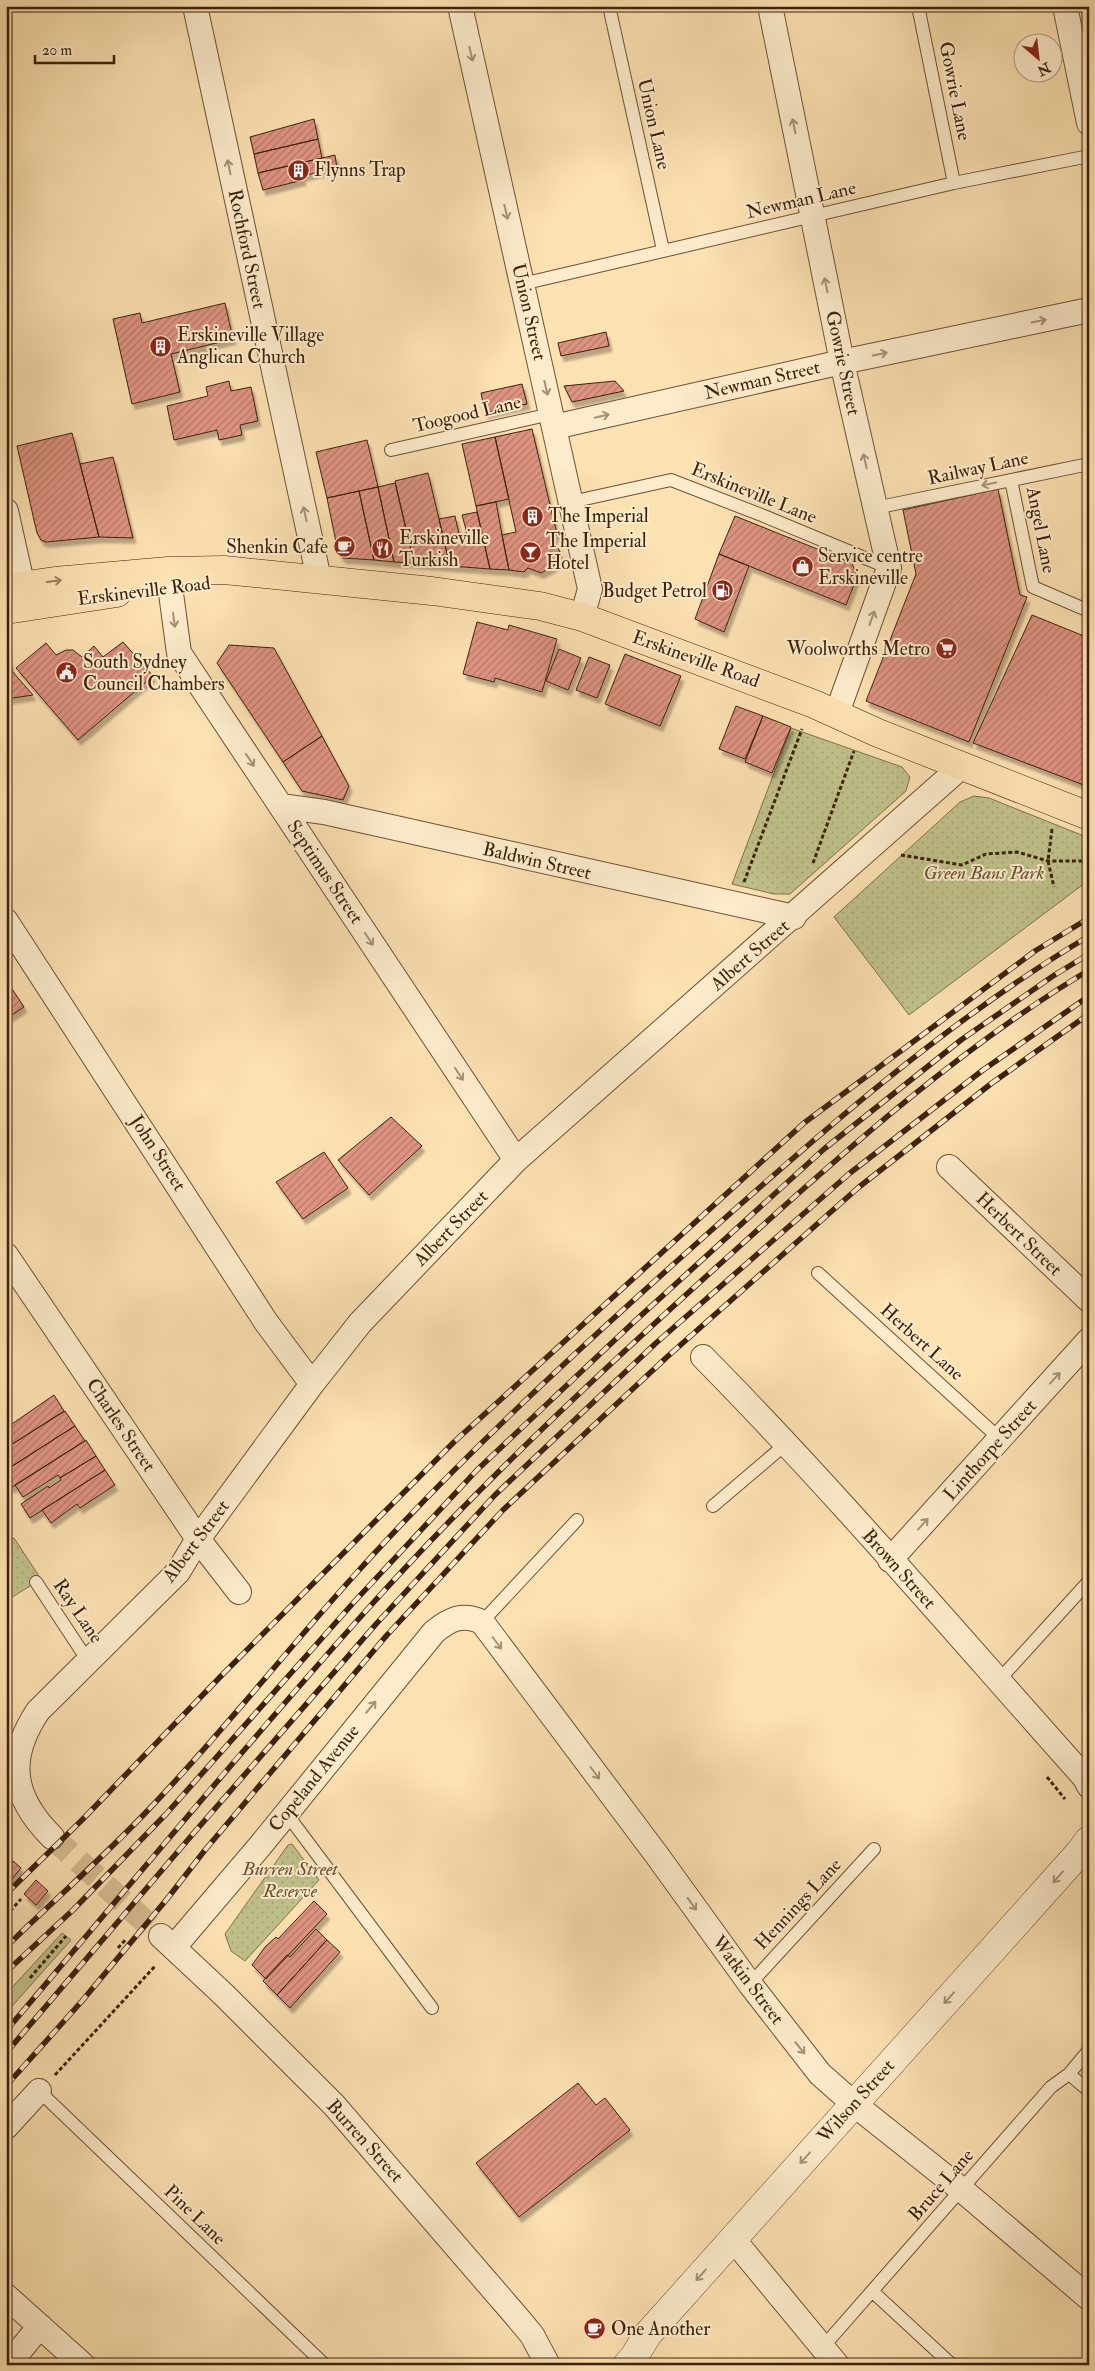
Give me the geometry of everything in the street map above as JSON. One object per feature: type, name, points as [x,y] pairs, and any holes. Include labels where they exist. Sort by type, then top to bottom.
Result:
[{"type":"main road","name":"Erskineville Road","points":[[16,597],[105,594],[169,580],[283,576],[488,598],[540,606],[582,617],[837,713],[878,733],[1089,816]]},
{"type":"street","name":"Rochford Street","points":[[194,6],[319,579]]},
{"type":"street","name":"Union Street","points":[[460,6],[590,589],[582,617]]},
{"type":"street","name":"Gowrie Street","points":[[770,6],[842,362],[889,568]]},
{"type":"street","points":[[1065,6],[1089,122]]},
{"type":"street","name":"Newman Street","points":[[553,420],[1089,310]]},
{"type":"street","points":[[6,511],[16,597]]},
{"type":"street","points":[[837,713],[889,568]]},
{"type":"street","name":"Septimus Street","points":[[169,580],[179,653],[516,1160]]},
{"type":"street","name":"Albert Street","points":[[12,1757],[38,1711],[178,1572],[198,1540],[312,1384],[360,1323],[516,1160],[794,917],[962,766]]},
{"type":"street","name":"Baldwin Street","points":[[281,806],[324,812],[735,906],[794,917]]},
{"type":"street","name":"John Street","points":[[6,921],[266,1322],[312,1384]]},
{"type":"street","name":"Herbert Street","points":[[950,1167],[1089,1300]]},
{"type":"street","name":"Charles Street","points":[[9,1264],[198,1540],[239,1592]]},
{"type":"street","name":"Linthorpe Street","points":[[890,1560],[1089,1340]]},
{"type":"street","name":"Brown Street","points":[[703,1357],[787,1442],[890,1560],[999,1680],[1085,1778],[1089,1786]]},
{"type":"street","name":"Copeland Avenue","points":[[165,1948],[286,1813],[434,1632],[446,1622],[471,1619]]},
{"type":"street","name":"Watkin Street","points":[[471,1619],[656,1854],[750,1984],[820,2074],[854,2104],[962,2190],[1089,2298]]},
{"type":"street","points":[[12,1757],[25,1805],[34,1820],[52,1837]]},
{"type":"street","name":"Wilson Street","points":[[627,2365],[648,2334],[1089,1840]]},
{"type":"street","name":"Burren Street","points":[[165,1948],[334,2105],[517,2317],[532,2336],[548,2365]]},
{"type":"street","points":[[6,2128],[39,2092]]},
{"type":"street","points":[[733,2239],[830,2356]]},
{"type":"street","points":[[6,2296],[83,2365]]},
{"type":"street","points":[[8,2365],[40,2326]]},
{"type":"lane","name":"Union Lane","points":[[609,6],[663,250]]},
{"type":"lane","name":"Gowrie Lane","points":[[918,6],[954,183]]},
{"type":"lane","name":"Newman Lane","points":[[522,284],[954,183],[1089,156]]},
{"type":"lane","name":"Toogood Lane","points":[[391,450],[553,420]]},
{"type":"lane","name":"Railway Lane","points":[[876,508],[1089,464]]},
{"type":"lane","name":"Erskineville Lane","points":[[571,502],[671,480],[889,568]]},
{"type":"lane","name":"Angel Lane","points":[[1012,480],[1033,587],[1089,611]]},
{"type":"lane","name":"Herbert Lane","points":[[818,1273],[1000,1439]]},
{"type":"lane","points":[[714,1506],[787,1442]]},
{"type":"lane","points":[[471,1619],[577,1520]]},
{"type":"lane","points":[[999,1680],[1089,1581]]},
{"type":"lane","name":"Ray Lane","points":[[36,1582],[88,1661]]},
{"type":"lane","points":[[286,1813],[432,2008]]},
{"type":"lane","name":"Hennings Lane","points":[[750,1984],[874,1849]]},
{"type":"lane","name":"Bruce Lane","points":[[830,2356],[872,2291],[1051,2087],[1069,2074],[1089,2050]]},
{"type":"lane","points":[[1069,2074],[1089,2092]]},
{"type":"lane","name":"Pine Lane","points":[[39,2092],[325,2365]]},
{"type":"lane","points":[[872,2291],[952,2365]]},
{"type":"path","points":[[735,906],[802,729]]},
{"type":"path","points":[[811,870],[855,749]]},
{"type":"path","points":[[1054,888],[1048,861],[1052,828],[1062,806]]},
{"type":"path","points":[[868,850],[962,865],[986,854],[1017,852],[1048,861],[1082,861],[1089,846]]},
{"type":"path","points":[[6,1916],[21,1899]]},
{"type":"path","points":[[30,1978],[66,1936]]},
{"type":"path","points":[[118,1948],[126,1939]]},
{"type":"path","points":[[39,2092],[165,1948]]},
{"type":"green space","points":[[791,728],[902,767],[910,777],[906,791],[790,894],[774,894],[732,884]]},
{"type":"green space","name":"Green Bans Park","points":[[974,796],[989,798],[1089,838],[1089,880],[909,1015],[834,917],[960,802]]},
{"type":"green space","points":[[14,1538],[41,1579],[6,1601],[6,1543]]},
{"type":"green space","name":"Burren Street Reserve","points":[[292,1844],[319,1880],[245,1961],[231,1951],[225,1934],[288,1845]]},
{"type":"green space","points":[[62,1933],[71,1940],[6,2013],[6,1994]]},
{"type":"building","points":[[314,119],[318,139],[254,154],[250,137]]},
{"type":"building","points":[[318,139],[322,158],[258,173],[254,154]]},
{"type":"building","name":"Flynns Trap","points":[[335,155],[337,168],[302,176],[303,180],[263,190],[258,173]]},
{"type":"building","name":"Erskineville Village Anglican Church","points":[[225,303],[233,339],[171,354],[180,392],[132,404],[113,319],[140,313],[142,323]]},
{"type":"building","points":[[606,332],[609,346],[561,356],[558,343]]},
{"type":"building","points":[[229,381],[231,391],[251,387],[258,421],[240,425],[242,435],[219,440],[217,430],[174,440],[167,406],[208,396],[206,387]]},
{"type":"building","points":[[615,381],[624,391],[572,402],[564,386]]},
{"type":"building","points":[[522,384],[527,404],[485,413],[481,393]]},
{"type":"building","name":"The Imperial","points":[[532,429],[557,534],[553,539],[560,552],[554,566],[541,573],[528,568],[524,572],[509,570],[502,535],[516,532],[495,437]]},
{"type":"building","points":[[72,433],[99,537],[46,542],[41,540],[37,533],[17,446]]},
{"type":"building","points":[[495,437],[509,499],[476,506],[462,444]]},
{"type":"building","points":[[367,440],[378,487],[327,498],[316,452]]},
{"type":"building","points":[[113,457],[133,538],[99,537],[80,464]]},
{"type":"building","points":[[428,473],[450,566],[414,563],[395,481]]},
{"type":"building","points":[[395,483],[414,563],[394,562],[378,487]]},
{"type":"building","points":[[378,487],[394,562],[374,560],[359,491]]},
{"type":"building","name":"Woolworths Metro","points":[[998,489],[1020,595],[1027,597],[969,742],[866,701],[916,574],[903,510]]},
{"type":"building","points":[[359,491],[374,560],[343,558],[338,552],[327,498]]},
{"type":"building","points":[[496,502],[509,570],[490,569],[476,506]]},
{"type":"building","points":[[477,512],[490,569],[450,566],[439,519],[455,516],[459,534],[467,533],[462,515]]},
{"type":"building","points":[[735,516],[852,563],[857,577],[846,605],[719,554]]},
{"type":"building","points":[[719,554],[749,566],[724,632],[695,619]]},
{"type":"building","points":[[1032,615],[1089,638],[1089,787],[973,743]]},
{"type":"building","points":[[477,622],[508,630],[509,625],[557,639],[542,692],[495,678],[494,682],[463,674]]},
{"type":"building","points":[[123,642],[153,676],[78,740],[16,668],[46,643],[56,655],[66,650],[73,650],[82,657],[94,646],[103,657]]},
{"type":"building","points":[[229,645],[274,648],[322,736],[283,762],[217,663]]},
{"type":"building","points":[[6,647],[12,671],[33,695],[6,699]]},
{"type":"building","points":[[559,649],[581,658],[568,690],[546,681]]},
{"type":"building","points":[[625,654],[681,676],[660,726],[605,704]]},
{"type":"building","points":[[589,657],[610,665],[597,698],[576,690]]},
{"type":"building","points":[[736,706],[763,716],[745,759],[719,749]]},
{"type":"building","points":[[763,716],[791,727],[772,773],[745,762]]},
{"type":"building","points":[[322,736],[349,786],[343,800],[302,791],[283,762]]},
{"type":"building","points":[[6,980],[24,1007],[6,1019]]},
{"type":"building","points":[[391,1117],[422,1146],[369,1195],[338,1160]]},
{"type":"building","points":[[324,1152],[348,1188],[303,1219],[276,1182]]},
{"type":"building","points":[[54,1395],[64,1411],[6,1448],[6,1428]]},
{"type":"building","points":[[65,1411],[75,1426],[8,1469],[6,1448]]},
{"type":"building","points":[[75,1426],[85,1441],[11,1488],[6,1481],[6,1471],[9,1468]]},
{"type":"building","points":[[86,1440],[96,1456],[60,1478],[58,1475],[23,1497],[15,1485]]},
{"type":"building","points":[[96,1456],[105,1470],[30,1518],[21,1504],[48,1486],[49,1488],[61,1480],[60,1478]]},
{"type":"building","points":[[105,1470],[115,1485],[80,1508],[77,1504],[51,1523],[42,1510]]},
{"type":"building","points":[[13,1861],[21,1868],[9,1883],[6,1880],[6,1869]]},
{"type":"building","points":[[36,1880],[48,1891],[36,1905],[24,1894]]},
{"type":"building","points":[[314,1901],[327,1914],[266,1979],[252,1965],[265,1947],[276,1937],[278,1939]]},
{"type":"building","points":[[316,1929],[327,1940],[277,1995],[263,1981],[287,1955],[290,1957]]},
{"type":"building","points":[[327,1940],[340,1952],[290,2008],[277,1995]]},
{"type":"building","points":[[578,2083],[596,2105],[605,2098],[630,2130],[519,2217],[476,2163]]},
{"type":"tunnel","points":[[52,1837],[161,1936]]},
{"type":"railway","points":[[6,1894],[82,1820],[222,1675],[454,1442],[804,1123],[1035,951],[1089,918]]},
{"type":"railway","points":[[6,1947],[134,1825],[200,1754],[384,1542],[514,1411],[650,1285],[837,1120],[934,1042],[984,1005],[1036,969],[1089,936]]},
{"type":"railway","points":[[6,1972],[73,1910],[167,1813],[354,1602],[477,1470],[636,1320],[824,1149],[961,1040],[1053,976],[1089,954]]},
{"type":"railway","points":[[6,2031],[318,1664],[408,1564],[500,1470],[644,1333],[866,1135],[952,1064],[1042,1000],[1089,970]]},
{"type":"railway","points":[[6,2053],[192,1835],[377,1623],[495,1495],[656,1343],[850,1173],[983,1070],[1089,996]]},
{"type":"railway","points":[[6,2086],[82,2001],[205,1850],[387,1635],[503,1510],[667,1357],[859,1187],[992,1083],[1089,1014]]},
{"type":"place","name":"Flynns Trap","points":[[298,170]]},
{"type":"place","name":"Erskineville Village Anglican Church","points":[[161,346]]},
{"type":"place","name":"The Imperial","points":[[532,516]]},
{"type":"place","name":"Shenkin Cafe","points":[[344,547]]},
{"type":"place","name":"Erskineville Turkish","points":[[383,549]]},
{"type":"place","name":"The Imperial Hotel","points":[[530,552]]},
{"type":"place","name":"Service centre Erskineville","points":[[802,567]]},
{"type":"place","name":"Budget Petrol","points":[[723,591]]},
{"type":"place","name":"Woolworths Metro","points":[[946,649]]},
{"type":"place","name":"South Sydney Council Chambers","points":[[67,673]]},
{"type":"place","name":"One Another","points":[[595,2329]]}]
